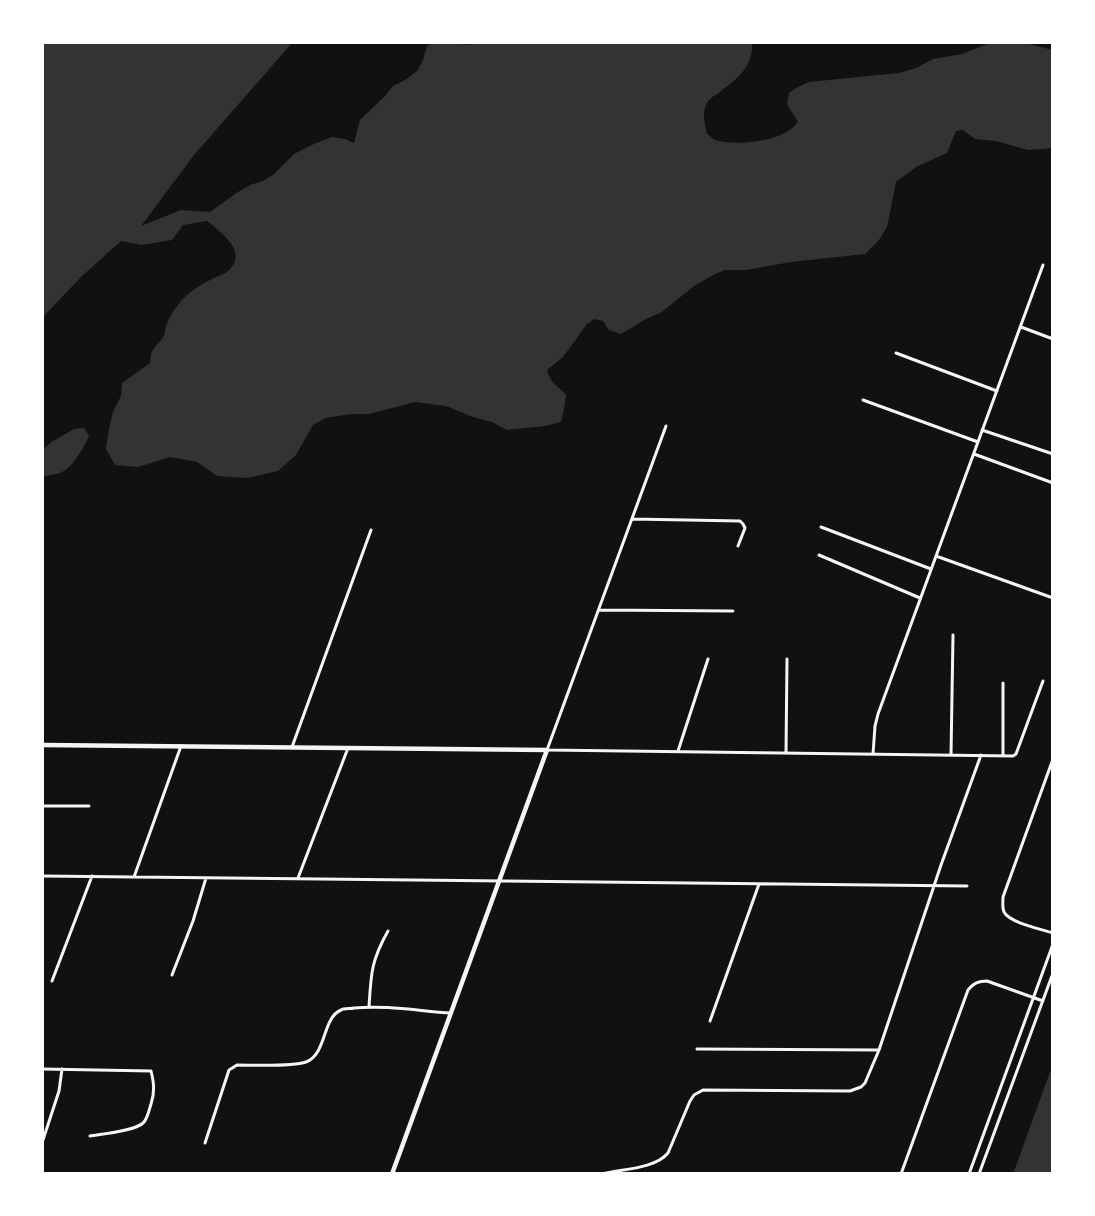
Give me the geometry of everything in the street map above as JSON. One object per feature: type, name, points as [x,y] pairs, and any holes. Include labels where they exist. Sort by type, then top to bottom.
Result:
[{"type":"street","points":[[873,754],[876,720],[1044,266]]},
{"type":"street","points":[[1021,326],[1053,339]]},
{"type":"street","points":[[896,353],[997,391]]},
{"type":"street","points":[[863,400],[978,442]]},
{"type":"street","points":[[392,1174],[666,426]]},
{"type":"street","points":[[982,430],[1053,454]]},
{"type":"street","points":[[974,453],[1053,483]]},
{"type":"street","points":[[632,519],[740,521],[745,526],[745,530],[738,546]]},
{"type":"street","points":[[821,527],[931,568]]},
{"type":"street","points":[[292,747],[370,530]]},
{"type":"street","points":[[819,555],[920,598]]},
{"type":"street","points":[[936,556],[1053,598]]},
{"type":"street","points":[[599,609],[733,610]]},
{"type":"street","points":[[951,754],[952,635]]},
{"type":"street","points":[[678,752],[708,659]]},
{"type":"street","points":[[786,753],[787,659]]},
{"type":"street","points":[[42,745],[1015,755],[1043,681]]},
{"type":"street","points":[[1003,684],[1004,755]]},
{"type":"street","points":[[134,877],[181,746]]},
{"type":"street","points":[[298,879],[348,748]]},
{"type":"street","points":[[602,1174],[655,1163],[664,1158],[690,1101],[700,1092],[706,1090],[850,1091],[865,1083],[879,1050],[981,755]]},
{"type":"street","points":[[1053,759],[1003,897],[1002,907],[1004,913],[1014,921],[1053,933]]},
{"type":"street","points":[[42,806],[89,806]]},
{"type":"street","points":[[42,876],[967,886]]},
{"type":"street","points":[[52,981],[92,876]]},
{"type":"street","points":[[172,975],[193,921],[206,878]]},
{"type":"street","points":[[710,1021],[759,884]]},
{"type":"street","points":[[369,1007],[371,973],[377,950],[388,931]]},
{"type":"street","points":[[969,1174],[1053,944]]},
{"type":"street","points":[[979,1174],[1053,973]]},
{"type":"street","points":[[901,1174],[968,990],[980,981],[987,981],[1043,1000]]},
{"type":"street","points":[[205,1143],[230,1070],[237,1065],[296,1064],[308,1061],[322,1043],[331,1018],[340,1010],[369,1007],[451,1013]]},
{"type":"street","points":[[697,1049],[879,1050]]},
{"type":"street","points":[[42,1069],[151,1071],[154,1094],[143,1124],[134,1128],[90,1136]]},
{"type":"street","points":[[42,1143],[59,1091],[62,1069]]},
{"type":"shaded area","points":[[42,42],[293,42],[194,155],[141,226],[181,210],[210,212],[238,192],[274,174],[294,154],[314,144],[332,137],[354,143],[360,120],[393,86],[418,70],[427,46],[441,42],[466,45],[477,42],[752,42],[750,58],[743,71],[710,99],[705,108],[704,120],[707,134],[715,140],[733,143],[765,140],[792,129],[798,122],[787,104],[789,93],[809,82],[899,73],[916,68],[933,59],[962,54],[990,43],[1029,44],[1053,50],[1053,148],[1028,150],[996,141],[975,139],[963,130],[956,131],[947,153],[916,167],[896,182],[887,227],[879,240],[865,254],[791,262],[746,270],[725,270],[694,286],[662,312],[621,334],[609,330],[603,321],[594,319],[587,324],[563,357],[547,370],[552,381],[566,395],[561,422],[507,430],[492,422],[446,406],[415,402],[369,414],[326,418],[313,425],[296,455],[278,471],[247,478],[217,476],[197,462],[170,457],[138,467],[115,465],[106,449],[113,412],[121,396],[122,383],[150,363],[153,349],[164,335],[177,305],[190,292],[227,272],[233,265],[236,258],[235,251],[220,231],[207,221],[183,225],[172,240],[141,245],[121,241],[82,276],[42,318]]},
{"type":"shaded area","points":[[84,428],[89,436],[74,461],[62,472],[42,477],[42,450],[74,429]]},
{"type":"shaded area","points":[[1053,1065],[1053,1174],[1013,1174],[1050,1072]]}]
